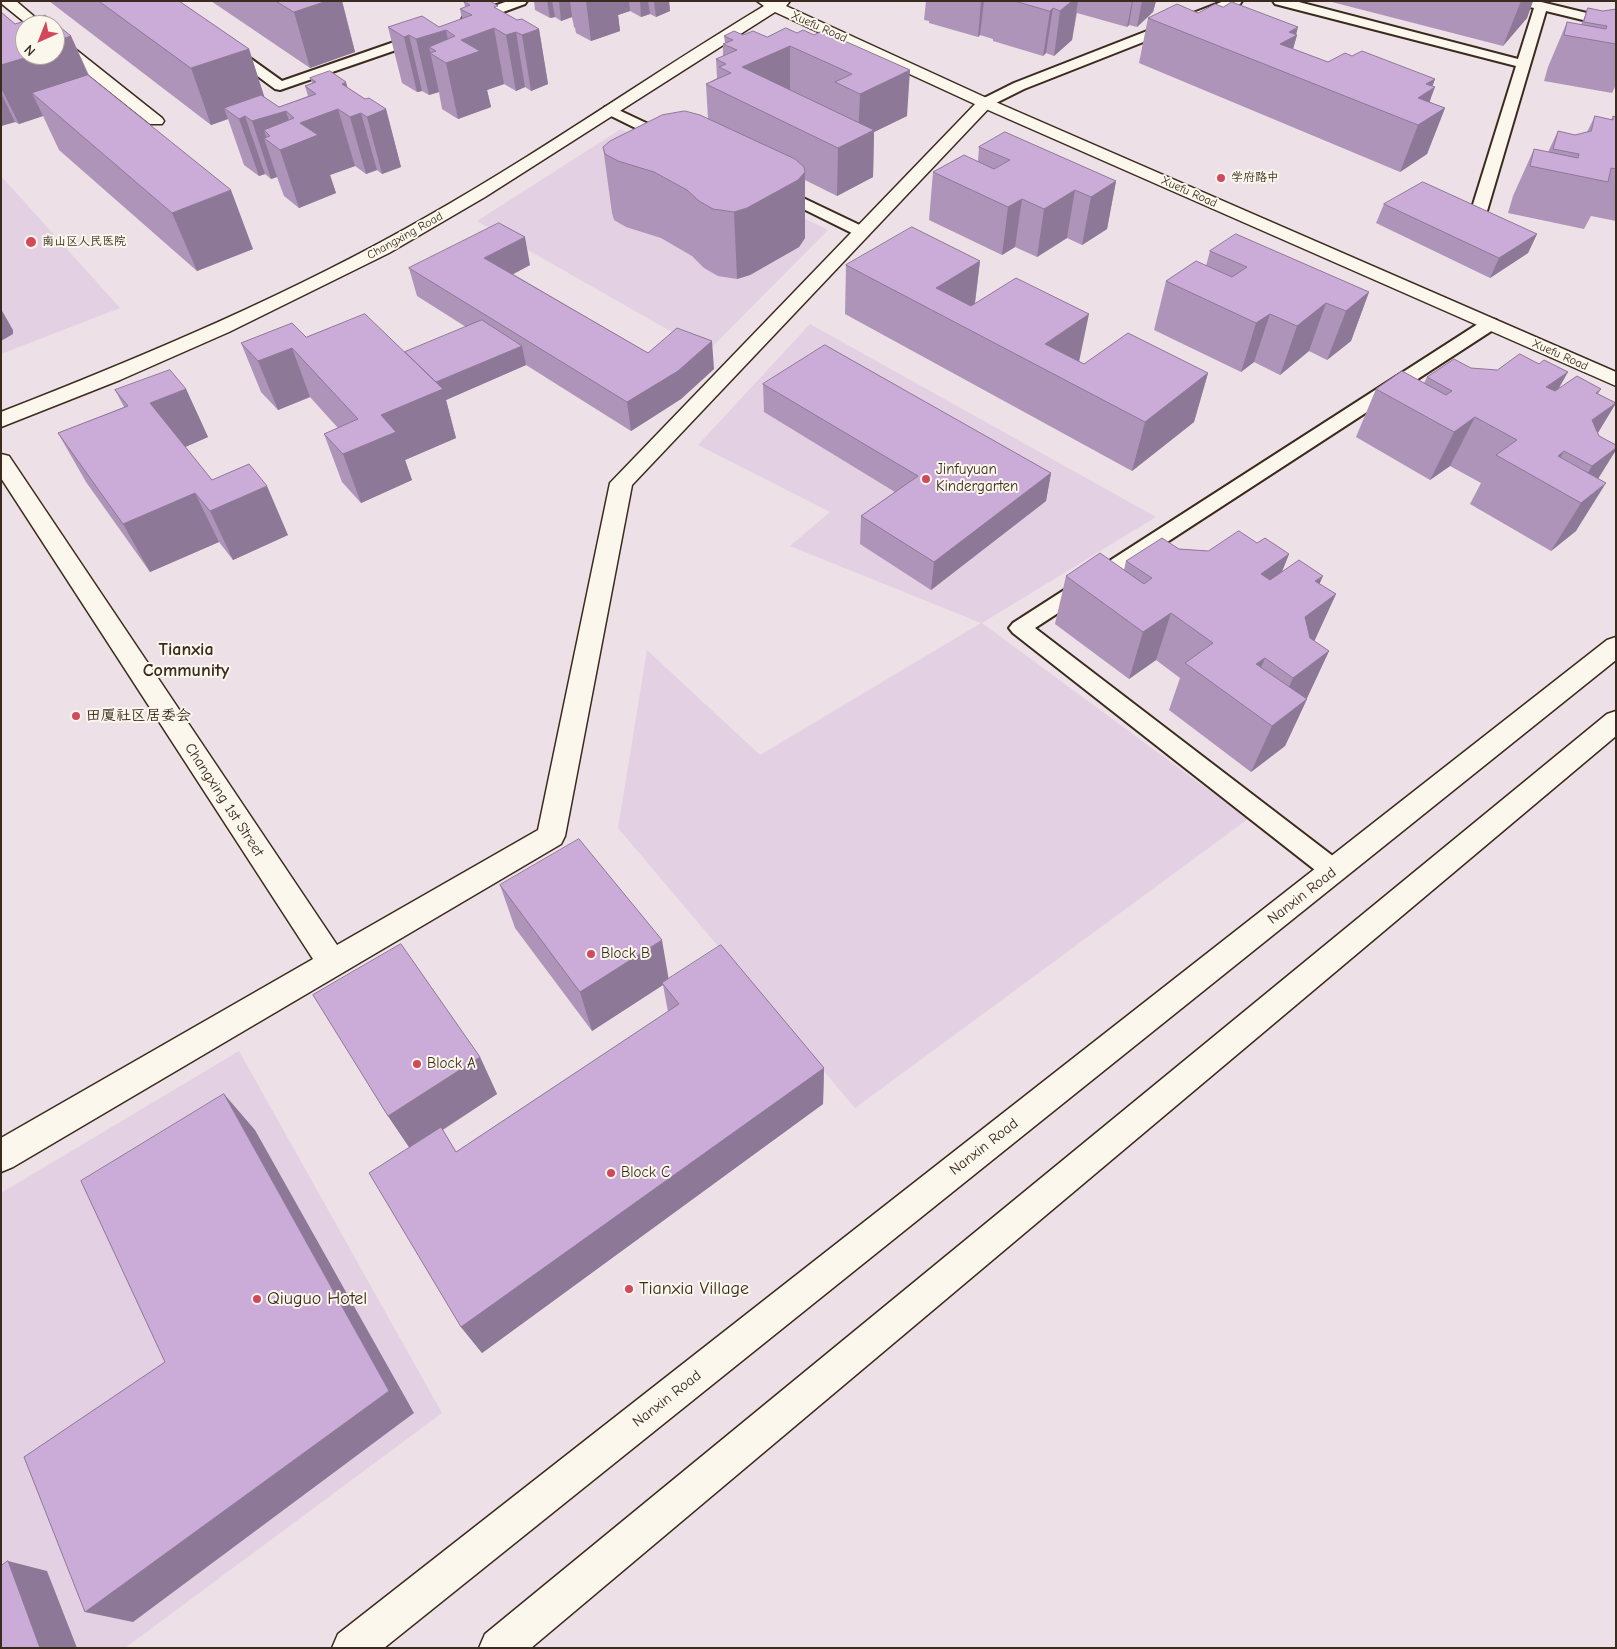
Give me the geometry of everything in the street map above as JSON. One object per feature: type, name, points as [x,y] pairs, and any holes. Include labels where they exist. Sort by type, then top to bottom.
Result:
[{"type":"street","points":[[7,1],[24,15]]},
{"type":"street","name":"Xuefu Road","points":[[773,3],[985,103],[1616,380]]},
{"type":"street","name":"Changxing Road","points":[[1,420],[146,362],[303,290],[434,220],[610,110],[773,3]]},
{"type":"street","points":[[65,48],[156,121]]},
{"type":"street","points":[[1,1156],[551,836],[620,483],[985,103]]},
{"type":"street","name":"Changxing 1st Street","points":[[1,461],[332,963]]},
{"type":"street","name":"Nanxin Road","points":[[352,1648],[1616,646]]},
{"type":"street","points":[[499,1648],[1616,721]]},
{"type":"lane","points":[[456,24],[521,1]]},
{"type":"lane","points":[[985,103],[1019,86],[1236,1]]},
{"type":"lane","points":[[1279,1],[1523,64]]},
{"type":"lane","points":[[1520,1],[1616,24]]},
{"type":"lane","points":[[1479,211],[1540,6]]},
{"type":"lane","points":[[216,41],[280,86],[438,30]]},
{"type":"lane","points":[[610,110],[682,145]]},
{"type":"lane","points":[[763,184],[862,232]]},
{"type":"lane","points":[[1333,870],[1020,628],[1490,324]]},
{"type":"shaded area","points":[[621,129],[828,230],[707,352],[477,221]]},
{"type":"shaded area","name":"南山区人民医院","points":[[1,176],[120,308],[1,354]]},
{"type":"shaded area","points":[[810,324],[1156,517],[982,623],[1248,819],[855,1108],[618,828],[647,650],[760,755],[981,623],[790,546],[830,512],[698,445]]},
{"type":"shaded area","points":[[239,1051],[442,1413],[125,1648],[1,1648],[1,1193]]},
{"type":"building","points":[[99,1],[179,1],[249,49],[191,68]]},
{"type":"building","points":[[276,1],[327,1],[294,12]]},
{"type":"building","points":[[490,1],[498,6],[494,7],[517,20],[522,19],[539,29],[522,35],[516,32],[506,35],[494,28],[461,40],[480,51],[446,63],[430,53],[436,51],[429,47],[455,36],[446,30],[416,39],[409,35],[404,37],[388,27],[422,16],[439,27],[472,15],[460,9],[470,5],[464,2]]},
{"type":"building","points":[[1015,1],[1072,1],[1060,11],[1053,8],[1050,11]]},
{"type":"building","points":[[1232,2],[1298,27],[1289,32],[1297,35],[1280,44],[1328,62],[1345,53],[1352,56],[1362,51],[1435,79],[1426,84],[1435,87],[1418,98],[1445,108],[1418,125],[1148,18],[1177,4],[1198,13],[1215,4],[1223,7]]},
{"type":"building","points":[[1588,8],[1603,11],[1616,9],[1616,44],[1564,35],[1567,22],[1606,29],[1607,26],[1584,22]]},
{"type":"building","points":[[1,12],[15,24],[15,61],[1,65]]},
{"type":"building","points":[[786,28],[797,33],[803,30],[814,35],[822,31],[910,70],[860,94],[835,82],[852,74],[790,46],[742,67],[874,130],[838,148],[706,84],[731,73],[719,67],[726,64],[716,59],[737,50],[723,44],[733,40],[724,36],[734,31],[743,35],[753,31],[767,37]]},
{"type":"building","points":[[65,31],[71,36],[65,38]]},
{"type":"building","points":[[330,71],[346,82],[342,84],[365,99],[369,98],[386,109],[367,117],[361,113],[350,117],[338,109],[300,123],[318,135],[280,150],[264,138],[270,136],[264,130],[294,118],[286,111],[252,121],[245,116],[239,119],[224,108],[261,95],[279,107],[316,94],[305,86],[316,82],[310,78]]},
{"type":"building","points":[[88,75],[231,190],[172,213],[32,93]]},
{"type":"building","points":[[685,111],[700,115],[795,159],[804,167],[805,172],[798,180],[747,208],[734,212],[713,209],[699,201],[687,190],[654,172],[618,161],[605,154],[603,147],[610,141],[662,115]]},
{"type":"building","points":[[1595,116],[1613,120],[1613,116],[1616,117],[1616,169],[1611,168],[1608,182],[1530,166],[1534,149],[1578,158],[1579,154],[1553,149],[1558,131],[1575,135],[1591,131]]},
{"type":"building","points":[[1005,132],[1116,181],[1091,197],[1075,190],[1044,209],[1022,199],[1008,207],[933,172],[964,155],[994,169],[1010,160],[979,147]]},
{"type":"building","points":[[1423,182],[1537,234],[1499,258],[1384,204]]},
{"type":"building","points":[[499,223],[525,237],[484,258],[648,353],[677,328],[712,341],[678,371],[627,402],[409,268]]},
{"type":"building","points":[[912,227],[980,261],[936,288],[971,306],[1016,278],[1089,314],[1045,344],[1084,364],[1128,333],[1208,373],[1145,422],[846,265]]},
{"type":"building","points":[[1236,234],[1369,292],[1346,311],[1326,303],[1297,326],[1270,314],[1256,323],[1166,281],[1196,261],[1232,277],[1247,267],[1210,251]]},
{"type":"building","points":[[365,314],[443,389],[381,415],[396,432],[343,454],[324,434],[358,419],[292,348],[258,361],[241,343],[292,323],[306,337]]},
{"type":"building","points":[[482,320],[522,346],[436,382],[405,352]]},
{"type":"building","points":[[825,345],[1051,473],[934,562],[861,516],[918,476],[763,384]]},
{"type":"building","points":[[1520,354],[1539,364],[1544,360],[1568,372],[1546,387],[1555,391],[1577,376],[1601,389],[1596,393],[1616,403],[1592,420],[1599,436],[1616,445],[1616,448],[1592,466],[1564,451],[1558,456],[1606,483],[1581,503],[1496,455],[1517,440],[1475,417],[1454,432],[1376,389],[1402,371],[1446,395],[1452,391],[1427,377],[1454,359],[1471,368],[1497,370]]},
{"type":"building","points":[[170,370],[186,389],[150,403],[212,480],[249,464],[267,486],[210,511],[195,493],[123,524],[58,433],[128,406],[115,390]]},
{"type":"building","points":[[1239,531],[1257,543],[1265,538],[1289,554],[1261,574],[1270,580],[1299,560],[1323,576],[1315,581],[1336,594],[1305,617],[1310,638],[1329,651],[1293,678],[1265,658],[1256,664],[1307,699],[1272,726],[1185,663],[1213,643],[1171,613],[1143,632],[1066,576],[1100,553],[1144,584],[1152,578],[1126,561],[1162,538],[1179,549],[1208,551]]},
{"type":"building","points":[[579,839],[662,940],[580,992],[500,885]]},
{"type":"building","name":"Block A","points":[[401,944],[480,1057],[388,1116],[313,995]]},
{"type":"building","name":"Block C","points":[[721,945],[824,1068],[461,1327],[369,1173],[441,1127],[456,1152],[679,1004],[662,983]]},
{"type":"building","name":"Qiuguo Hotel","points":[[224,1094],[389,1391],[85,1612],[24,1457],[165,1362],[81,1181]]},
{"type":"building","points":[[8,1561],[40,1648],[1,1648],[1,1566]]},
{"type":"place","name":"学府路中","points":[[1221,178]]},
{"type":"place","name":"南山区人民医院","points":[[31,242]]},
{"type":"place","name":"Jinfuyuan Kindergarten","points":[[926,479]]},
{"type":"place","name":"田厦社区居委会","points":[[76,716]]},
{"type":"place","name":"Block B","points":[[591,954]]},
{"type":"place","name":"Block A","points":[[417,1064]]},
{"type":"place","name":"Block C","points":[[611,1173]]},
{"type":"place","name":"Tianxia Village","points":[[629,1289]]},
{"type":"place","name":"Qiuguo Hotel","points":[[257,1299]]},
{"type":"district","name":"Tianxia Community","points":[[186,660]]}]
